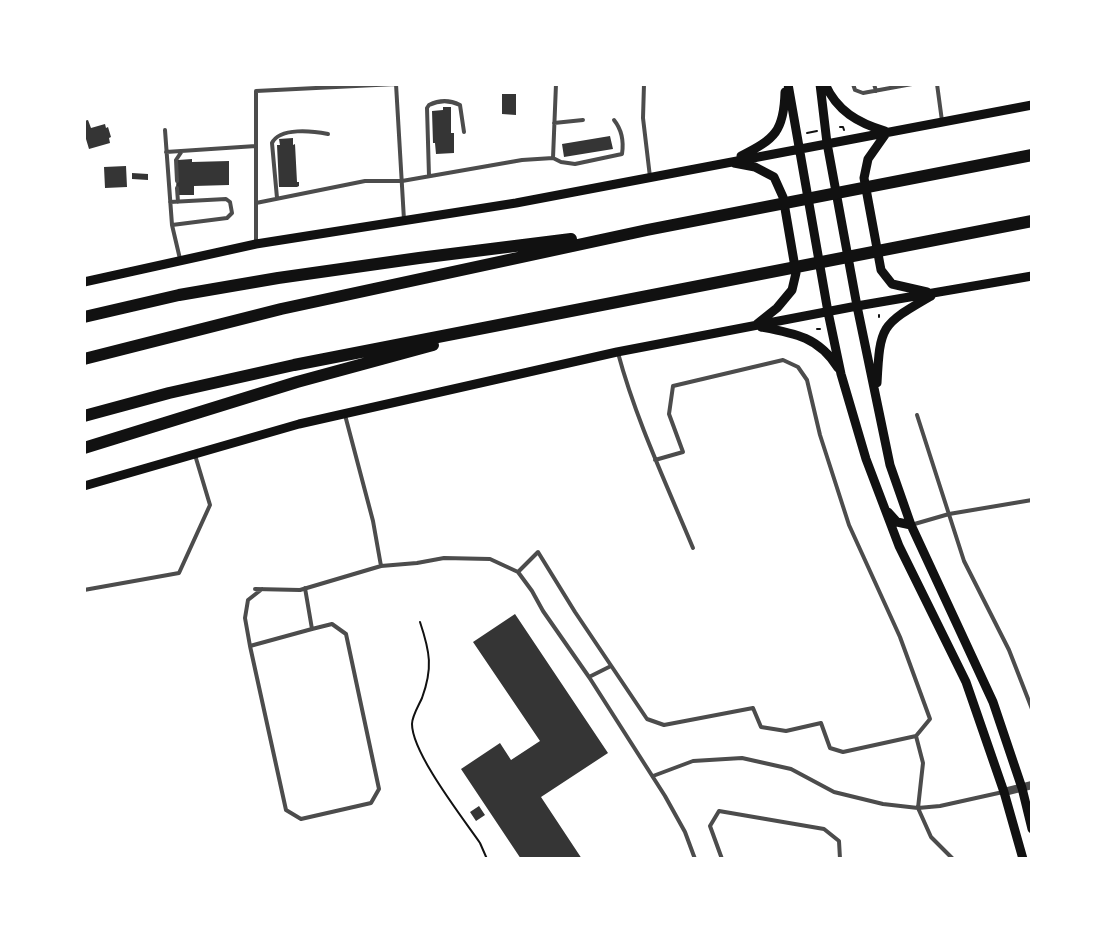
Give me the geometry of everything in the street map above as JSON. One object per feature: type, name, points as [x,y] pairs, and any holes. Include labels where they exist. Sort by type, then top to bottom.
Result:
[{"type":"highway","points":[[84,359],[281,309],[647,230],[1032,155]]},
{"type":"highway","points":[[84,416],[169,393],[294,365],[914,243],[1032,222]]},
{"type":"highway","points":[[84,317],[179,295],[278,278],[647,230]]},
{"type":"highway","points":[[84,448],[297,382],[532,318]]},
{"type":"main road","points":[[728,162],[760,147],[774,135],[783,118],[786,84]]},
{"type":"main road","points":[[786,84],[841,374],[879,498],[899,546],[966,682],[1004,792],[1023,859]]},
{"type":"main road","points":[[820,84],[827,143],[857,306],[890,465],[911,525],[993,702],[1027,787],[1032,829]]},
{"type":"main road","points":[[825,84],[832,100],[848,114],[864,125],[887,132]]},
{"type":"main road","points":[[84,282],[256,244],[516,203],[1032,105]]},
{"type":"main road","points":[[887,132],[868,159],[864,178],[881,270],[892,284],[935,293]]},
{"type":"main road","points":[[728,162],[755,167],[774,177],[783,197],[796,273],[792,290],[777,308],[756,326]]},
{"type":"main road","points":[[84,486],[299,424],[617,352],[857,306],[1032,276]]},
{"type":"main road","points":[[877,397],[879,345],[886,326],[896,316],[935,293]]},
{"type":"main road","points":[[756,326],[795,333],[811,340],[833,361],[841,374]]},
{"type":"main road","points":[[879,498],[897,522],[911,525]]},
{"type":"street","points":[[1004,792],[1027,787]]},
{"type":"lane","points":[[256,244],[256,91],[396,84],[404,220]]},
{"type":"lane","points":[[553,158],[556,84]]},
{"type":"lane","points":[[645,84],[643,118],[650,178]]},
{"type":"lane","points":[[853,84],[855,90],[863,93],[889,86],[912,84]]},
{"type":"lane","points":[[874,84],[876,91]]},
{"type":"lane","points":[[937,84],[942,122]]},
{"type":"lane","points":[[429,176],[427,108],[429,105],[444,101],[453,101],[460,105],[464,132]]},
{"type":"lane","points":[[554,123],[583,120]]},
{"type":"lane","points":[[256,203],[365,181],[402,181],[522,160],[553,158],[575,164],[622,154],[624,142],[619,126],[614,120]]},
{"type":"lane","points":[[165,130],[172,225],[180,260]]},
{"type":"lane","points":[[277,199],[272,143],[275,138],[281,134],[317,132],[328,134]]},
{"type":"lane","points":[[166,152],[256,146]]},
{"type":"lane","points":[[177,181],[176,160],[182,151]]},
{"type":"lane","points":[[177,188],[178,202]]},
{"type":"lane","points":[[170,202],[226,199],[230,202],[232,213],[227,218],[172,225]]},
{"type":"lane","points":[[617,352],[655,460],[693,548]]},
{"type":"lane","points":[[518,572],[538,552],[610,666],[647,718],[664,725],[753,708],[761,727],[786,731],[821,723],[830,748],[843,752],[916,736],[930,719],[900,637],[849,525],[820,435],[807,380],[798,367],[783,360],[673,386],[669,414],[683,452],[655,460]]},
{"type":"lane","points":[[345,414],[373,521],[381,566]]},
{"type":"lane","points":[[917,415],[964,561],[1009,651],[1032,709]]},
{"type":"lane","points":[[84,590],[179,573],[210,505],[195,454]]},
{"type":"lane","points":[[911,525],[949,514],[1032,500]]},
{"type":"lane","points":[[255,589],[305,588],[381,566],[444,558],[490,559],[518,572],[653,776],[685,832],[695,859]]},
{"type":"lane","points":[[305,588],[312,629]]},
{"type":"lane","points":[[250,646],[332,624],[346,634],[379,789],[371,803],[301,819],[286,810],[250,646],[245,618],[248,600],[262,589]]},
{"type":"lane","points":[[589,677],[610,666]]},
{"type":"lane","points":[[916,736],[923,763],[918,808],[931,837],[953,859]]},
{"type":"lane","points":[[653,776],[693,760],[742,758],[791,769],[834,792],[883,804],[918,808],[940,806],[1004,792]]},
{"type":"lane","points":[[722,859],[710,826],[719,811],[824,829],[839,841],[840,859]]},
{"type":"path","points":[[807,133],[817,131]]},
{"type":"path","points":[[815,333],[818,328]]},
{"type":"path","points":[[420,622],[429,650],[429,666],[428,680],[412,723],[419,752],[480,843],[487,859]]},
{"type":"building","points":[[502,94],[516,94],[516,115],[502,114]]},
{"type":"building","points":[[443,107],[451,107],[454,153],[436,154],[435,143],[433,143],[432,111],[443,110]]},
{"type":"building","points":[[88,120],[91,128],[105,124],[106,128],[108,127],[110,143],[89,149],[84,139],[84,121]]},
{"type":"building","points":[[610,136],[613,149],[564,157],[562,144]]},
{"type":"building","points":[[293,138],[299,186],[279,187],[277,145],[280,145],[279,139]]},
{"type":"building","points":[[192,159],[192,162],[229,161],[229,185],[194,186],[194,195],[179,195],[176,188],[178,160]]},
{"type":"building","points":[[126,166],[127,187],[105,188],[104,167]]},
{"type":"building","points":[[132,173],[148,174],[148,180],[132,179]]},
{"type":"building","points":[[515,614],[608,753],[541,797],[582,859],[521,859],[461,769],[500,743],[511,760],[540,741],[473,642]]},
{"type":"building","points":[[479,806],[485,815],[476,821],[470,812]]}]
